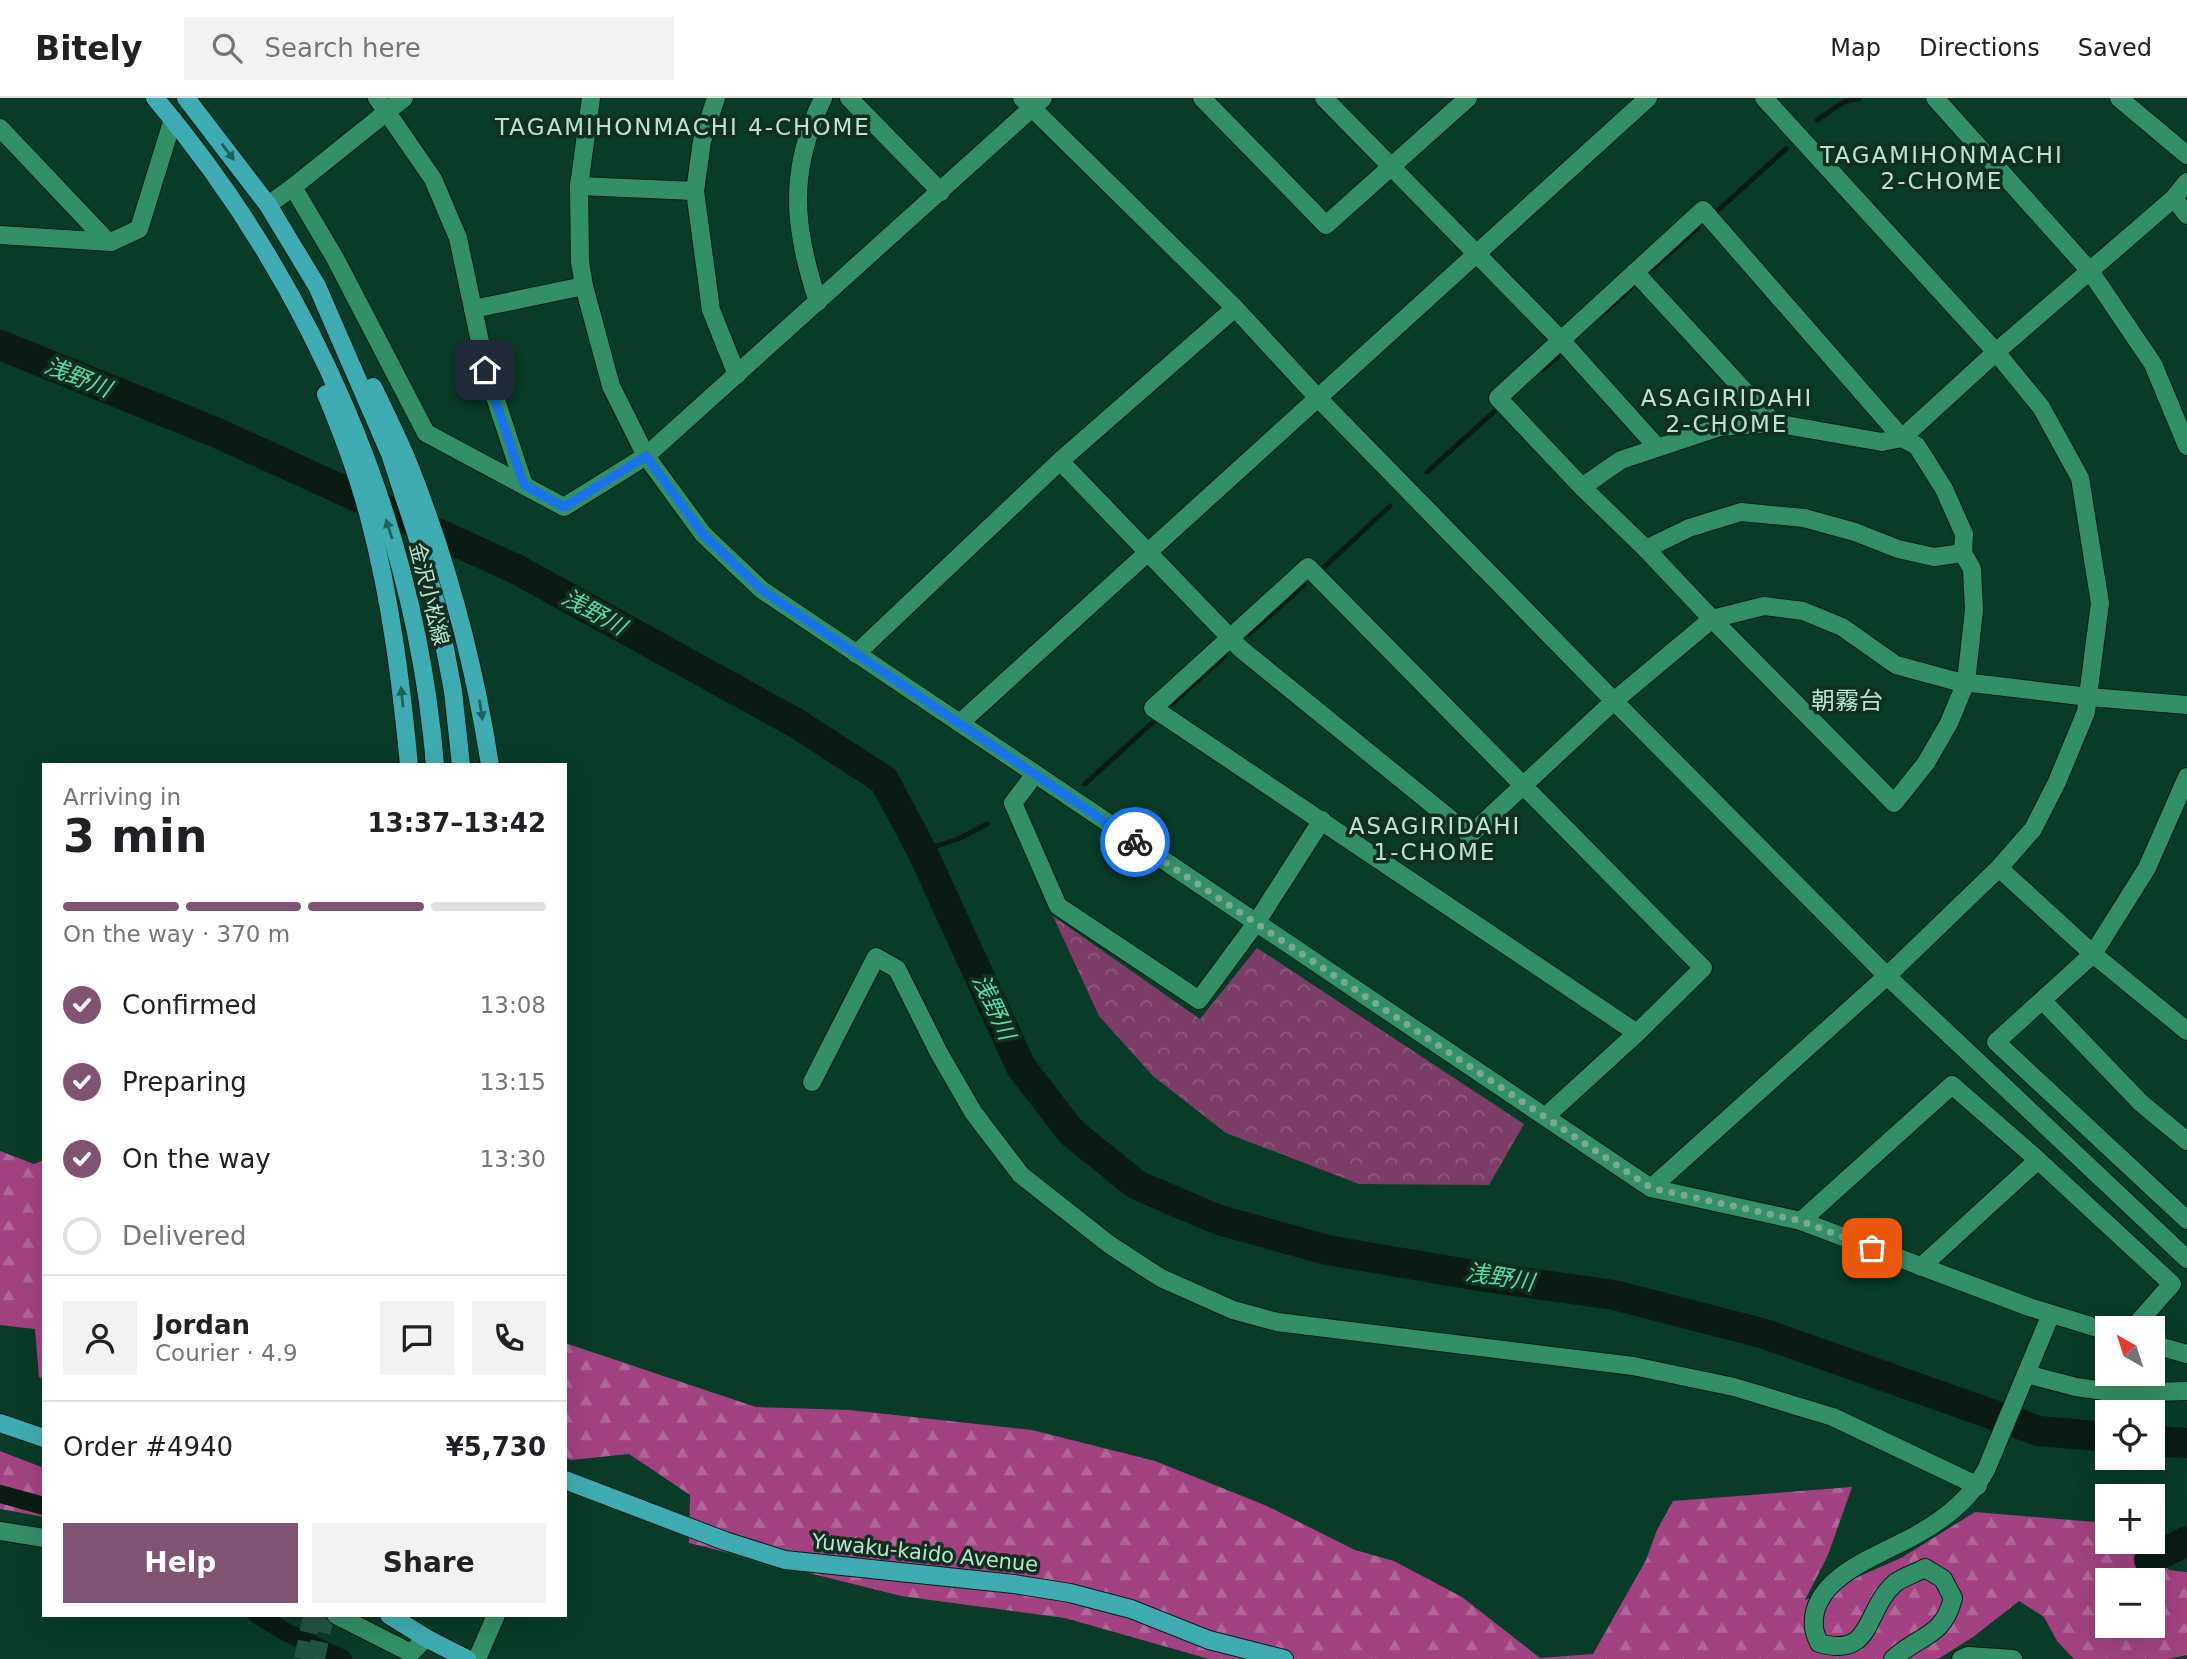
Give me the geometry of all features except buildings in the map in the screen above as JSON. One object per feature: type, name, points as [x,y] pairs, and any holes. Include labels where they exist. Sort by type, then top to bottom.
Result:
[{"type":"main road","points":[[155,98],[236,204],[274,267],[340,430],[370,520],[385,585],[397,652],[409,763]]},
{"type":"main road","points":[[186,98],[268,205],[358,355],[408,464],[460,619],[477,687],[490,763]]},
{"type":"main road","name":"金沢小松線","points":[[274,267],[310,335],[359,439],[395,547],[422,660],[435,763]]},
{"type":"main road","name":"金沢小松線","points":[[317,286],[390,454],[416,533],[437,607],[453,691],[461,763]]},
{"type":"main road","points":[[0,1423],[42,1437]]},
{"type":"main road","name":"Yuwaku-kaido Avenue","points":[[567,1481],[725,1541],[785,1560],[1014,1584],[1070,1593],[1131,1609],[1209,1640],[1284,1659]]},
{"type":"main road","points":[[392,1617],[467,1659]]},
{"type":"street","points":[[268,205],[293,187],[382,105],[404,98]]},
{"type":"street","points":[[591,98],[579,186],[580,262],[611,386],[646,456],[703,534],[762,590],[1651,1188],[1801,1221],[1920,1267],[2095,1327]]},
{"type":"street","points":[[716,98],[702,141],[695,191],[711,310],[737,375]]},
{"type":"street","points":[[817,302],[805,264],[799,232],[797,182],[811,123],[823,98]]},
{"type":"street","points":[[849,98],[941,192]]},
{"type":"street","points":[[1202,98],[1326,225],[1468,98]]},
{"type":"street","points":[[1324,98],[1560,339],[1657,446]]},
{"type":"street","points":[[960,723],[1648,98]]},
{"type":"street","points":[[1651,1188],[1887,976],[1999,868],[2033,829],[2057,782],[2089,697],[2100,603],[2080,478],[2041,407],[1996,352],[1764,98]]},
{"type":"street","points":[[1935,98],[2090,271],[2153,364],[2187,446]]},
{"type":"street","points":[[2119,98],[2187,155]]},
{"type":"street","points":[[293,187],[335,258],[426,433],[564,507],[646,456],[941,192],[1032,101],[1614,701],[1887,976],[2187,1259]]},
{"type":"street","points":[[382,105],[433,179],[458,237],[485,370],[524,485]]},
{"type":"street","points":[[0,234],[111,242],[139,229],[173,119]]},
{"type":"street","points":[[0,128],[107,242]]},
{"type":"street","points":[[1582,487],[1622,460],[1720,427],[1774,423],[1882,442],[1902,438],[1996,352],[2174,198],[2187,182]]},
{"type":"street","points":[[579,186],[695,191]]},
{"type":"street","points":[[2174,198],[2187,215]]},
{"type":"street","points":[[1703,210],[1902,438],[1917,446],[1944,489],[1964,534],[1963,553],[1972,569],[1974,610],[1966,682],[1949,723],[1926,764],[1894,803],[1582,487],[1498,398],[1560,339],[1703,210]]},
{"type":"street","points":[[1635,272],[1774,423]]},
{"type":"street","points":[[473,309],[584,286]]},
{"type":"street","points":[[856,654],[1060,461],[1235,308]]},
{"type":"street","points":[[1060,461],[1230,638],[1470,835],[1614,701],[1712,619],[1764,606],[1803,611],[1842,627],[1896,665],[1966,682],[2089,697],[2187,705]]},
{"type":"street","points":[[1646,550],[1689,528],[1741,512],[1804,518],[1855,532],[1898,549],[1934,556],[1963,553]]},
{"type":"street","points":[[1545,1117],[1637,1033],[1703,968],[1308,567],[1153,708],[1637,1033]]},
{"type":"street","points":[[1035,774],[1013,803],[1058,905],[1199,1000],[1256,923],[1322,820]]},
{"type":"street","points":[[2187,777],[2147,868],[2094,954],[1996,1042],[2187,1220]]},
{"type":"street","points":[[1999,868],[2094,954],[2184,1022]]},
{"type":"street","points":[[812,1082],[876,957],[897,969],[939,1053],[974,1112],[1021,1175],[1110,1245],[1171,1283],[1233,1310],[1277,1322],[1633,1366],[1734,1387],[1833,1417],[1982,1478]]},
{"type":"street","points":[[2043,1001],[2141,1103],[2187,1141]]},
{"type":"street","points":[[1801,1221],[1952,1085],[2172,1284],[2144,1316]]},
{"type":"street","points":[[1920,1267],[2038,1160]]},
{"type":"street","points":[[1892,1659],[1905,1647],[1941,1627],[1949,1615],[1953,1598],[1943,1579],[1925,1568],[1896,1583],[1873,1614],[1865,1636],[1847,1649],[1834,1649],[1819,1643],[1814,1627],[1817,1604],[1835,1582],[1858,1563],[1917,1535],[1958,1506],[1982,1478],[2051,1314]]},
{"type":"street","points":[[2165,1348],[2187,1354]]},
{"type":"street","points":[[2024,1377],[2119,1393],[2187,1391]]},
{"type":"street","points":[[0,1531],[42,1538]]},
{"type":"street","points":[[340,1617],[411,1653],[426,1638]]},
{"type":"street","points":[[477,1659],[495,1617]]},
{"type":"street","points":[[1961,1659],[1968,1656],[2013,1659]]},
{"type":"green space","points":[[1053,916],[1200,1019],[1257,948],[1524,1124],[1489,1185],[1359,1184],[1226,1133],[1153,1076],[1099,1016]]},
{"type":"green space","points":[[0,1151],[34,1164],[42,1161],[42,1379],[39,1377],[35,1329],[0,1325]]},
{"type":"green space","points":[[567,1344],[756,1407],[849,1410],[1032,1430],[1155,1461],[1267,1506],[1355,1550],[1394,1561],[1462,1597],[1540,1658],[1593,1654],[1646,1560],[1657,1530],[1673,1501],[1852,1487],[1828,1555],[1805,1600],[1901,1558],[1975,1512],[2095,1522],[2095,1554],[2159,1554],[2169,1570],[2187,1572],[2187,1655],[2168,1659],[2074,1659],[2057,1641],[2044,1617],[2019,1601],[1973,1637],[1938,1659],[1209,1659],[1065,1618],[901,1596],[689,1543],[690,1495],[629,1454],[567,1459]]},
{"type":"green space","points":[[0,1451],[42,1467],[42,1517],[0,1509]]},
{"type":"waterway","points":[[1817,120],[1844,102],[1860,98]]},
{"type":"waterway","points":[[1716,212],[1786,149]]},
{"type":"waterway","points":[[1652,269],[1698,228]]},
{"type":"waterway","points":[[1606,311],[1630,289]]},
{"type":"waterway","name":"浅野川","points":[[0,345],[215,432],[516,569],[796,723],[884,780],[922,851],[1021,1067],[1071,1132],[1137,1185],[1216,1219],[1327,1250],[1479,1276],[1614,1295],[1765,1334],[2039,1431],[2095,1436]]},
{"type":"waterway","points":[[1542,370],[1558,356]]},
{"type":"waterway","points":[[1427,472],[1496,410]]},
{"type":"waterway","points":[[1322,569],[1390,506]]},
{"type":"waterway","points":[[1248,635],[1304,585]]},
{"type":"waterway","points":[[1172,704],[1225,656]]},
{"type":"waterway","points":[[1085,784],[1153,722]]},
{"type":"waterway","points":[[922,851],[958,839],[987,824]]},
{"type":"waterway","name":"浅野川","points":[[2165,1442],[2187,1443]]},
{"type":"waterway","points":[[0,1494],[42,1505]]},
{"type":"waterway","points":[[2149,1560],[2187,1541]]},
{"type":"waterway","points":[[260,1617],[343,1659]]},
{"type":"tunnel","points":[[303,1659],[312,1617]]},
{"type":"tunnel","points":[[316,1659],[325,1617]]},
{"type":"way so far","points":[[1135,842],[1651,1188],[1801,1221],[1872,1248]]},
{"type":"district","name":"TAGAMIHONMACHI 4-CHOME","points":[[683,127]]},
{"type":"district","name":"TAGAMIHONMACHI 2-CHOME","points":[[1942,168]]},
{"type":"district","name":"ASAGIRIDAHI 2-CHOME","points":[[1727,411]]},
{"type":"district","name":"朝霧台","points":[[1847,701]]},
{"type":"district","name":"ASAGIRIDAHI 1-CHOME","points":[[1435,839]]},
{"type":"route","points":[[485,370],[524,485],[564,507],[646,456],[703,534],[762,590],[1135,842]]}]
